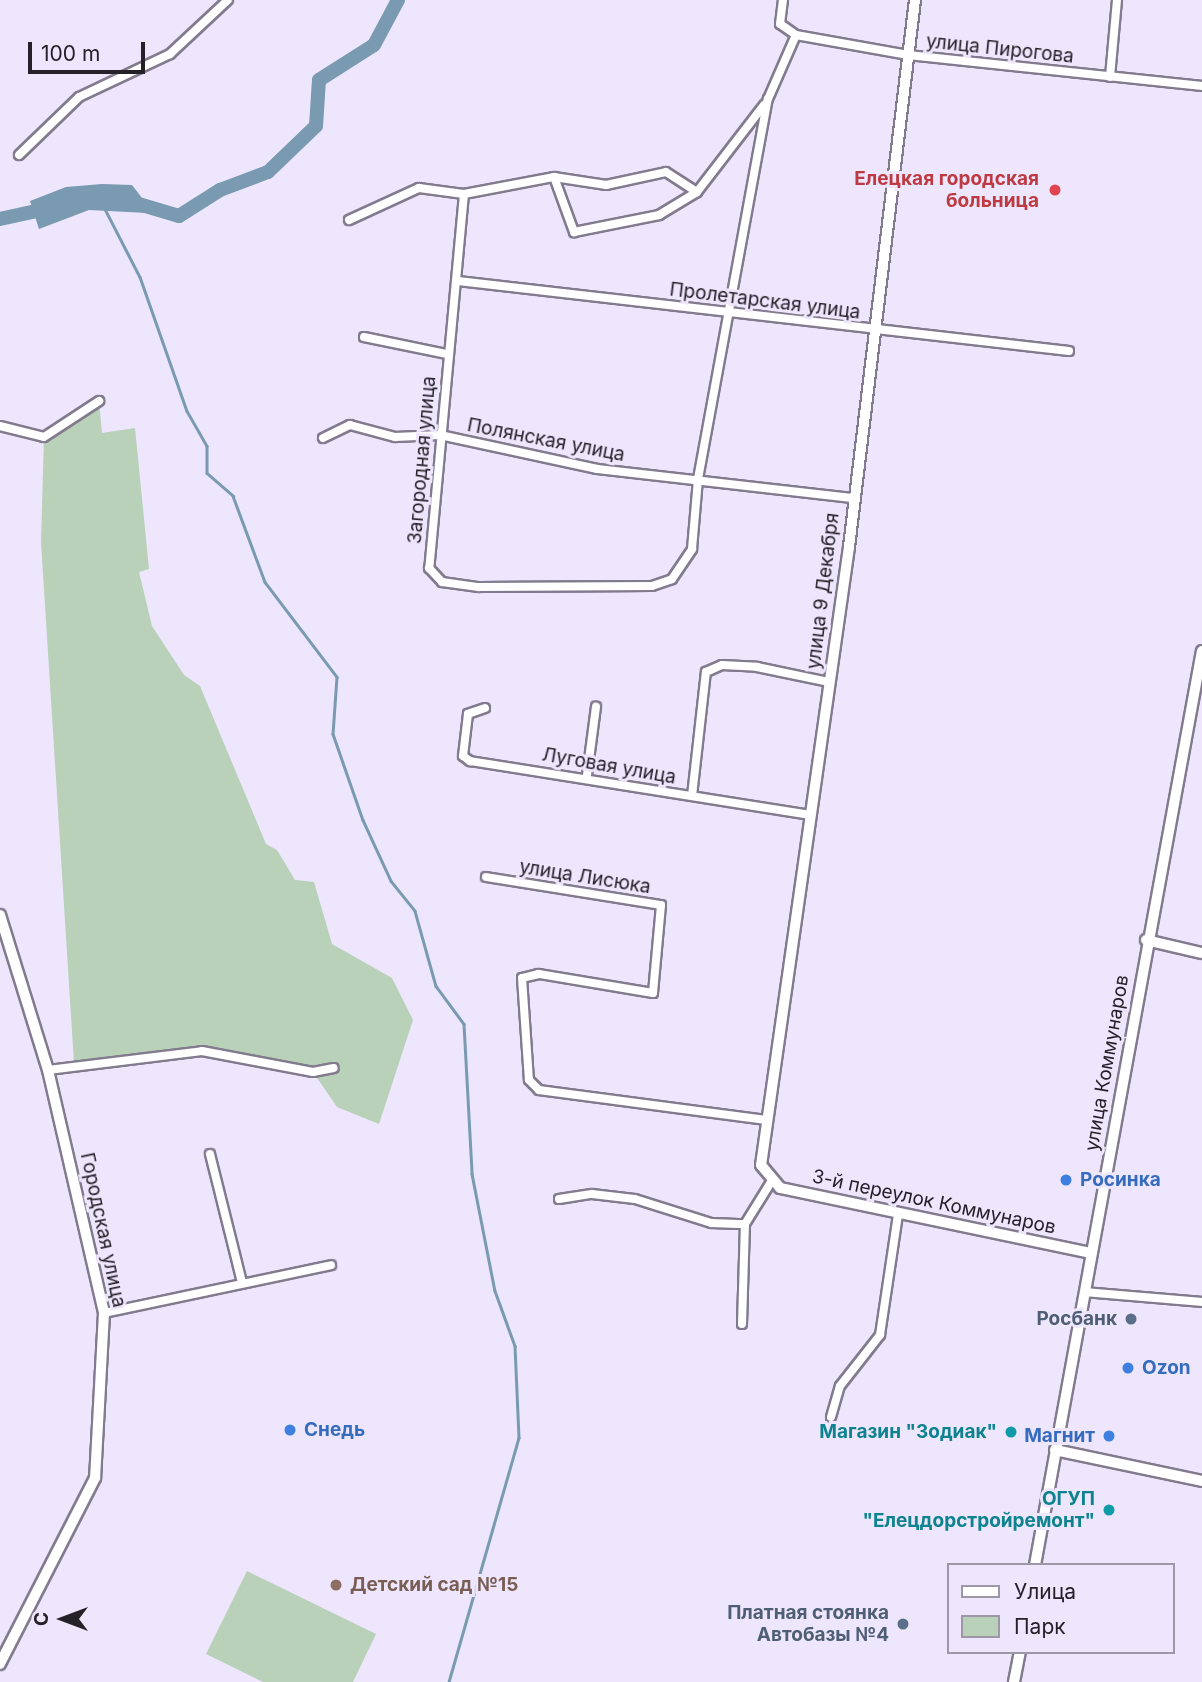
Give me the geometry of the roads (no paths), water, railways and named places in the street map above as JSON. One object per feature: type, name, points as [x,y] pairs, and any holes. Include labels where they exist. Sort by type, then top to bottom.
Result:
[{"type":"main road","name":"улица Коммунаров","points":[[1035,1563],[1086,1292],[1146,940],[1202,651]]},
{"type":"main road","points":[[1014,1682],[1020,1654]]},
{"type":"street","points":[[19,155],[79,97],[170,54],[228,0]]},
{"type":"street","points":[[698,479],[768,99],[796,35],[780,24],[783,0]]},
{"type":"street","name":"улица 9 Декабря","points":[[771,1182],[761,1165],[766,1120],[829,682],[915,0]]},
{"type":"street","points":[[1110,77],[1117,0]]},
{"type":"street","name":"улица Пирогова","points":[[796,35],[908,55],[1202,86]]},
{"type":"street","points":[[554,177],[574,232],[659,215],[697,192],[768,99]]},
{"type":"street","points":[[349,220],[419,188],[464,194],[554,177],[606,185],[666,172],[697,192]]},
{"type":"street","name":"Загородная улица","points":[[464,194],[458,281],[447,354],[429,568],[442,582],[652,586],[672,579],[692,549],[698,479]]},
{"type":"street","name":"Пролетарская улица","points":[[458,281],[1069,351]]},
{"type":"street","points":[[364,337],[447,354]]},
{"type":"street","points":[[0,426],[44,437],[99,401]]},
{"type":"street","name":"Полянская улица","points":[[323,438],[351,425],[396,437],[440,435],[597,470],[852,498]]},
{"type":"street","points":[[692,796],[706,672],[722,665],[757,667],[829,682]]},
{"type":"street","points":[[587,775],[596,707]]},
{"type":"street","name":"Луговая улица","points":[[485,708],[468,713],[463,756],[470,761],[587,775],[692,796],[810,815]]},
{"type":"street","name":"улица Лисюка","points":[[485,877],[661,905],[653,993],[527,973],[520,984],[529,1080],[539,1090],[766,1120]]},
{"type":"street","name":"Городская улица","points":[[0,915],[48,1070],[104,1313],[95,1478],[0,1664]]},
{"type":"street","points":[[1146,940],[1202,953]]},
{"type":"street","points":[[48,1070],[202,1051],[313,1072],[334,1068]]},
{"type":"street","points":[[210,1154],[242,1282]]},
{"type":"street","points":[[742,1324],[745,1224],[771,1182]]},
{"type":"street","name":"3-й переулок Коммунаров","points":[[771,1182],[898,1214],[1091,1253]]},
{"type":"street","points":[[559,1199],[592,1194],[635,1199],[711,1223],[745,1224]]},
{"type":"street","points":[[831,1417],[840,1386],[880,1335],[898,1214]]},
{"type":"street","points":[[104,1313],[331,1265]]},
{"type":"street","points":[[1086,1292],[1202,1302]]},
{"type":"street","points":[[1055,1450],[1202,1481]]},
{"type":"water","points":[[132,185],[149,207],[147,213],[89,210],[39,229],[30,201],[66,187]]},
{"type":"waterway","points":[[132,202],[179,216],[220,190],[268,172],[316,126],[319,80],[374,45],[398,0]]},
{"type":"waterway","points":[[0,219],[50,208]]},
{"type":"waterway","points":[[105,209],[140,277],[187,411],[207,446],[207,473],[233,496],[265,582],[337,677],[333,734],[363,820],[391,881],[415,911],[436,986],[464,1024],[472,1174],[495,1291],[515,1346],[519,1438],[449,1682]]},
{"type":"place","name":"Елецкая городская больница","points":[[1055,190]]},
{"type":"place","name":"Росинка","points":[[1066,1180]]},
{"type":"place","name":"Росбанк","points":[[1131,1319]]},
{"type":"place","name":"Ozon","points":[[1128,1368]]},
{"type":"place","name":"Снедь","points":[[290,1430]]},
{"type":"place","name":"Магазин \"Зодиак\"","points":[[1011,1432]]},
{"type":"place","name":"Магнит","points":[[1109,1436]]},
{"type":"place","name":"ОГУП \"Елецдорстройремонт\"","points":[[1109,1510]]},
{"type":"place","name":"Детский сад №15","points":[[336,1585]]},
{"type":"place","name":"Платная стоянка Автобазы №4","points":[[903,1624]]}]
